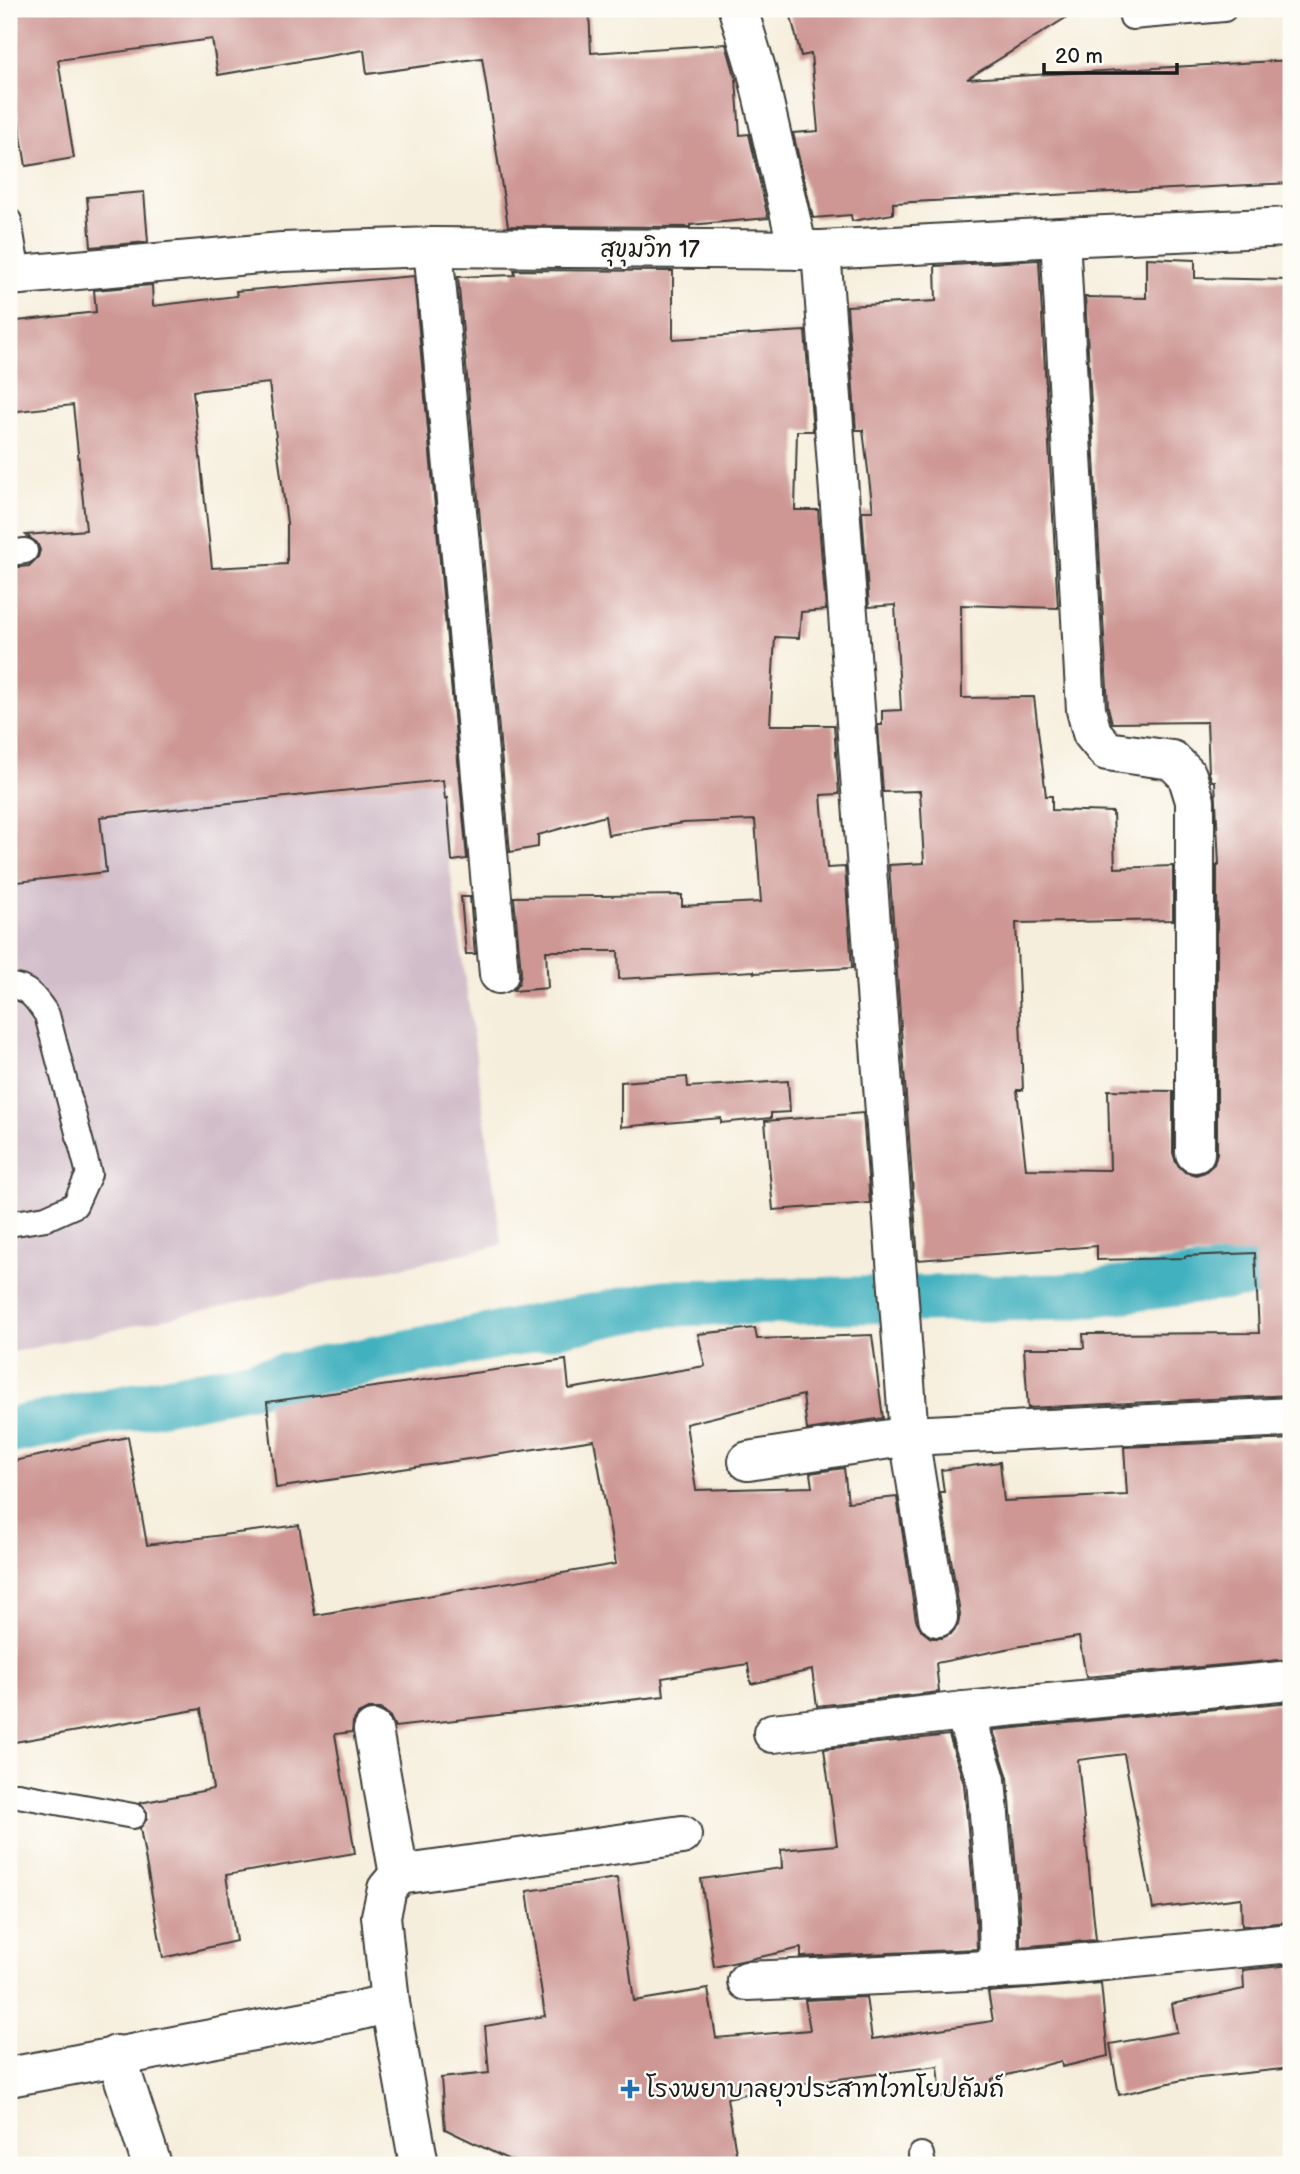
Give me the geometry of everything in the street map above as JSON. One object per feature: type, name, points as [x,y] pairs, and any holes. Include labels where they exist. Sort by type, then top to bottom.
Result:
[{"type":"street","points":[[738,9],[810,250],[909,1436],[938,1617]]},
{"type":"street","name":"สุขุมวิท 17","points":[[14,276],[282,253],[433,247],[810,250],[1291,228]]},
{"type":"street","points":[[1060,237],[1086,710],[1092,733],[1107,751],[1171,760],[1187,775],[1195,801],[1195,1153]]},
{"type":"street","points":[[433,247],[499,974]]},
{"type":"street","points":[[748,1461],[909,1436],[1291,1417]]},
{"type":"street","points":[[773,1733],[1291,1680]]},
{"type":"street","points":[[964,1712],[986,1780],[998,1918],[999,1970]]},
{"type":"street","points":[[373,1730],[399,1875]]},
{"type":"street","points":[[419,2165],[390,2003],[382,1916],[387,1889],[399,1875],[682,1835]]},
{"type":"street","points":[[747,1981],[999,1970],[1291,1943]]},
{"type":"street","points":[[9,2077],[390,2003]]},
{"type":"street","points":[[116,2055],[152,2165]]},
{"type":"lane","points":[[1132,17],[1224,9]]},
{"type":"lane","points":[[9,222],[14,276]]},
{"type":"lane","points":[[9,986],[17,986],[34,996],[47,1015],[89,1174],[75,1205],[46,1218],[9,1224]]},
{"type":"lane","points":[[9,1796],[18,1795],[133,1816]]},
{"type":"shaded area","points":[[438,781],[502,1245],[9,1353],[9,828]]},
{"type":"building","points":[[9,9],[589,9],[591,53],[726,44],[736,79],[740,135],[749,134],[768,218],[690,227],[508,226],[482,58],[367,74],[364,50],[218,75],[212,39],[58,60],[74,158],[26,166],[9,63]]},
{"type":"building","points":[[789,9],[1080,9],[967,79],[1291,60],[1291,183],[893,203],[893,214],[852,221],[851,215],[813,218],[793,133],[818,131],[811,54],[801,56]]},
{"type":"building","points":[[144,192],[148,242],[91,247],[87,197]]},
{"type":"building","points":[[1146,258],[1195,260],[1195,278],[1291,280],[1291,1395],[1028,1408],[1024,1348],[1084,1348],[1083,1334],[1259,1333],[1255,1253],[1097,1260],[1097,1246],[918,1260],[889,865],[924,863],[920,791],[883,792],[878,725],[882,725],[882,711],[901,710],[895,605],[869,607],[862,511],[873,511],[863,430],[856,430],[847,306],[936,301],[935,266],[1039,260],[1058,608],[961,605],[962,698],[1034,697],[1046,796],[1052,796],[1052,810],[1113,812],[1115,868],[1173,866],[1173,920],[1016,923],[1023,1090],[1017,1090],[1026,1169],[1110,1170],[1108,1090],[1173,1091],[1173,1153],[1176,1163],[1185,1172],[1196,1175],[1205,1172],[1214,1164],[1217,1153],[1219,865],[1215,781],[1212,781],[1209,773],[1207,722],[1112,723],[1108,707],[1085,297],[1146,298]]},
{"type":"building","points":[[514,270],[673,271],[673,339],[805,331],[813,431],[797,431],[795,510],[818,510],[826,610],[801,612],[799,638],[775,637],[770,725],[834,725],[839,794],[821,795],[827,868],[845,867],[852,968],[619,979],[618,951],[546,951],[548,988],[513,991],[519,983],[521,972],[514,897],[682,895],[682,906],[761,902],[755,820],[683,823],[608,835],[605,816],[538,835],[538,847],[510,852],[458,277],[515,275]]},
{"type":"building","points":[[414,276],[467,859],[452,861],[443,780],[100,817],[106,872],[9,883],[9,842],[14,841],[9,782],[9,568],[29,566],[38,557],[40,550],[37,543],[26,535],[86,530],[73,405],[9,412],[9,322],[96,312],[94,290],[152,285],[153,306],[237,296],[236,291]],"holes":[[[269,383],[287,523],[287,564],[212,568],[193,391]]]},
{"type":"building","points":[[461,897],[470,897],[475,954],[466,954]]},
{"type":"building","points":[[687,1077],[688,1087],[788,1081],[790,1112],[771,1113],[771,1118],[721,1123],[721,1118],[621,1127],[621,1082]]},
{"type":"building","points":[[863,1113],[870,1203],[773,1210],[765,1121]]},
{"type":"building","points":[[755,1328],[757,1339],[872,1335],[883,1418],[807,1430],[803,1395],[686,1424],[696,1490],[812,1487],[810,1473],[844,1468],[848,1502],[897,1497],[916,1620],[922,1631],[931,1638],[942,1638],[951,1634],[958,1625],[960,1614],[940,1492],[944,1492],[941,1470],[1000,1462],[1004,1501],[1127,1495],[1124,1447],[1291,1439],[1291,1659],[1086,1677],[1079,1637],[936,1663],[939,1692],[817,1706],[812,1670],[751,1684],[748,1664],[662,1678],[664,1696],[395,1727],[389,1715],[380,1709],[368,1709],[358,1714],[353,1722],[352,1732],[335,1734],[355,1853],[226,1875],[236,1941],[163,1958],[140,1828],[147,1819],[147,1812],[140,1803],[213,1789],[201,1709],[9,1743],[9,1462],[128,1437],[147,1545],[299,1525],[315,1615],[616,1564],[594,1440],[276,1488],[267,1402],[566,1360],[569,1389],[705,1366],[698,1334]]},
{"type":"building","points":[[1291,1702],[1291,1922],[1242,1926],[1241,1898],[1153,1909],[1124,1754],[1078,1760],[1096,1940],[1020,1947],[1020,1916],[1008,1778],[993,1730]]},
{"type":"building","points":[[949,1735],[964,1784],[977,1949],[801,1957],[801,1948],[714,1967],[701,1879],[782,1868],[781,1850],[837,1845],[824,1749]]},
{"type":"building","points":[[617,1878],[634,2001],[708,1989],[716,2038],[810,2030],[805,2000],[866,1997],[872,2039],[993,2021],[988,1992],[1101,1983],[1108,2056],[1062,2067],[1061,2061],[992,2079],[992,2088],[941,2097],[938,2066],[784,2086],[727,2098],[738,2165],[520,2165],[445,2129],[441,2078],[489,2073],[485,2026],[545,2016],[527,1891]]},
{"type":"building","points":[[1291,1965],[1291,2068],[1182,2080],[1119,2095],[1110,2044],[1177,2032],[1172,2004],[1244,1989],[1243,1970]]},
{"type":"waterway","points":[[9,1431],[663,1303],[1061,1297],[1291,1269]]},
{"type":"place","name":"โรงพยาบาลยุวประสาทไวทโยปถัมถ์","points":[[630,2089]]}]
